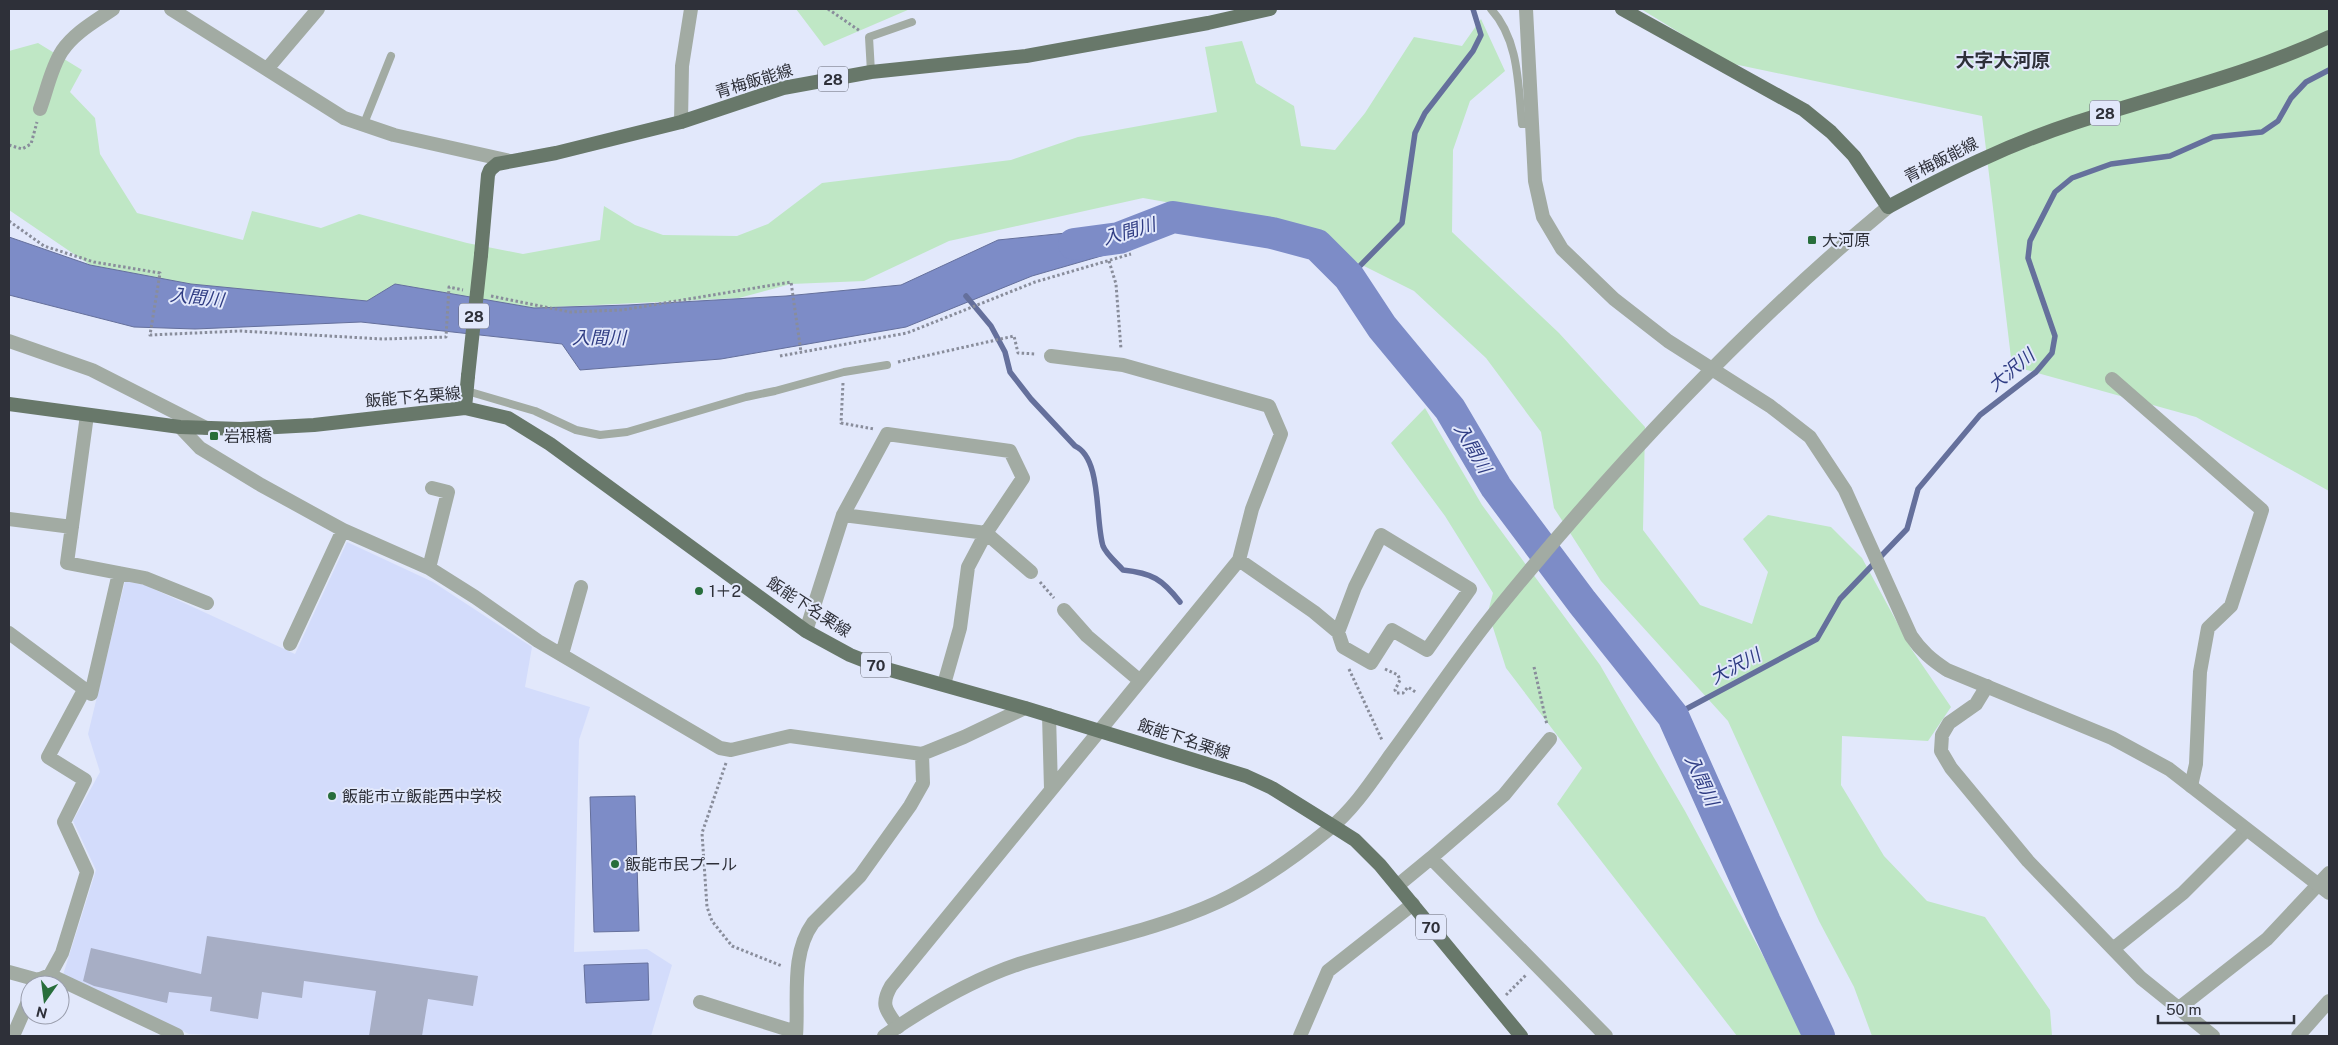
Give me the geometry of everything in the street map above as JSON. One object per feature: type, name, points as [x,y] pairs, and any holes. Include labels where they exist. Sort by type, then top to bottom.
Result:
[{"type":"main road","name":"青梅飯能線","points":[[466,408],[490,170],[496,164],[556,152],[681,122],[783,88],[871,72],[1026,56],[1208,23],[1270,9]]},
{"type":"main road","points":[[1622,9],[1804,110],[1831,132],[1854,156],[1888,207]]},
{"type":"main road","name":"青梅飯能線","points":[[1888,207],[2006,147],[2074,123],[2262,64],[2329,37]]},
{"type":"main road","name":"飯能下名栗線","points":[[9,404],[180,428],[241,429],[314,425],[466,408],[492,413],[524,426],[806,631],[850,655],[883,668],[1100,730],[1246,776],[1272,788],[1355,840],[1413,904],[1521,1036]]},
{"type":"street","points":[[40,109],[54,66],[62,50],[77,34],[114,9]]},
{"type":"street","points":[[171,9],[320,104],[363,126],[394,135],[510,161]]},
{"type":"street","points":[[267,70],[318,9]]},
{"type":"street","points":[[681,122],[682,66],[691,9]]},
{"type":"street","points":[[1526,9],[1535,181],[1544,217],[1562,249],[1614,299],[1668,341],[1770,406],[1810,437],[1845,490],[1911,636],[1919,649],[1947,670],[2112,738],[2169,769],[2324,890]]},
{"type":"street","points":[[884,1036],[920,1012],[991,975],[1017,965],[1157,925],[1218,902],[1281,866],[1333,826],[1390,757],[1489,620],[1635,447],[1710,369],[1786,296],[1888,207]]},
{"type":"street","points":[[9,341],[92,370],[206,428]]},
{"type":"street","points":[[898,1027],[885,1009],[885,998],[892,986],[1239,560],[1252,509],[1281,434],[1269,406],[1123,365],[1052,356]]},
{"type":"street","points":[[2112,379],[2262,510],[2231,606],[2208,628],[2200,672],[2196,764],[2191,786]]},
{"type":"street","points":[[87,415],[67,563],[145,578],[207,603]]},
{"type":"street","points":[[180,428],[200,448],[261,485],[343,530],[429,568],[562,654],[720,748],[731,750],[790,736],[922,754],[964,737],[1025,708]]},
{"type":"street","points":[[806,631],[843,515],[887,434],[1010,451],[1023,478],[986,533],[968,567],[960,628],[944,684]]},
{"type":"street","points":[[429,568],[448,492],[432,488]]},
{"type":"street","points":[[843,515],[986,533],[1031,572]]},
{"type":"street","points":[[9,519],[72,527]]},
{"type":"street","points":[[290,644],[343,530]]},
{"type":"street","points":[[1239,560],[1314,612],[1338,632],[1343,647],[1372,662],[1392,630],[1427,650],[1470,589],[1382,536],[1355,587],[1338,632]]},
{"type":"street","points":[[9,633],[91,694],[119,573]]},
{"type":"street","points":[[562,654],[581,587]]},
{"type":"street","points":[[1064,610],[1087,636],[1140,680]]},
{"type":"street","points":[[1987,686],[1976,704],[1950,723],[1942,735],[1941,751],[1966,789],[2028,861],[2142,978],[2213,1036]]},
{"type":"street","points":[[45,975],[62,953],[87,872],[64,822],[85,780],[48,757],[84,690]]},
{"type":"street","points":[[1048,715],[1051,789]]},
{"type":"street","points":[[1397,886],[1504,795],[1550,739]]},
{"type":"street","points":[[700,1002],[796,1034],[797,971],[807,932],[813,923],[860,876],[910,806],[922,783],[922,754]]},
{"type":"street","points":[[2113,949],[2183,893],[2246,830]]},
{"type":"street","points":[[1431,858],[1606,1036]]},
{"type":"street","points":[[2180,1008],[2267,939],[2324,890],[2329,873]]},
{"type":"street","points":[[1300,1036],[1328,971],[1413,904]]},
{"type":"street","points":[[70,992],[177,1035]]},
{"type":"street","points":[[2298,1036],[2329,1000]]},
{"type":"street","points":[[13,1036],[14,1020]]},
{"type":"lane","points":[[1491,9],[1501,20],[1508,34],[1516,67],[1522,124],[1532,124]]},
{"type":"lane","points":[[871,72],[869,37],[912,22]]},
{"type":"lane","points":[[363,126],[390,56]]},
{"type":"lane","points":[[467,391],[535,411],[576,430],[600,435],[627,432],[746,397],[775,392],[844,372],[887,364]]},
{"type":"path","points":[[828,9],[869,37]]},
{"type":"path","points":[[9,145],[22,149],[31,144],[40,109]]},
{"type":"path","points":[[9,221],[44,246],[94,262],[160,273],[150,335],[240,331],[383,339],[446,337],[449,286],[468,290]]},
{"type":"path","points":[[780,356],[907,333],[1035,282],[1131,254]]},
{"type":"path","points":[[1108,261],[1116,284],[1123,365]]},
{"type":"path","points":[[486,294],[570,312],[622,310],[791,282],[801,352]]},
{"type":"path","points":[[887,364],[1014,336],[1018,352],[1052,356]]},
{"type":"path","points":[[844,372],[841,423],[850,425]]},
{"type":"path","points":[[1031,572],[1064,610]]},
{"type":"path","points":[[1343,647],[1344,660],[1390,757]]},
{"type":"path","points":[[1372,662],[1398,675],[1400,680],[1395,690],[1396,693],[1403,693],[1408,687],[1430,702]]},
{"type":"path","points":[[1534,667],[1550,739]]},
{"type":"path","points":[[731,750],[702,833],[707,907],[712,921],[732,946],[797,971]]},
{"type":"path","points":[[1495,1006],[1536,966]]},
{"type":"shaded area","name":"飯能市立飯能西中学校","points":[[347,542],[433,582],[532,647],[525,687],[590,707],[579,740],[574,952],[647,949],[672,965],[651,1036],[231,1036],[189,1034],[70,978],[70,975],[63,975],[96,870],[73,821],[100,772],[88,734],[125,581],[145,585],[295,654]]},
{"type":"green space","points":[[796,9],[910,9],[824,46]]},
{"type":"green space","points":[[1641,9],[2329,9],[2329,491],[2196,417],[2012,366],[1982,116],[1729,63]]},
{"type":"green space","points":[[1481,19],[1505,71],[1470,101],[1453,150],[1452,232],[1559,333],[1645,427],[1643,530],[1700,605],[1752,624],[1768,572],[1743,539],[1768,515],[1831,527],[1862,558],[1912,650],[1951,707],[1928,741],[1842,736],[1841,785],[1884,856],[1927,901],[1985,917],[2050,1010],[2052,1036],[1872,1036],[1854,987],[1819,921],[1728,721],[1601,581],[1554,508],[1541,432],[1486,358],[1414,291],[1274,221],[1143,198],[949,241],[864,281],[791,284],[739,298],[534,308],[395,284],[367,301],[191,284],[90,265],[9,210],[9,51],[38,43],[82,70],[70,92],[95,118],[100,154],[137,213],[243,240],[252,211],[321,228],[359,214],[467,243],[523,254],[600,240],[604,206],[635,225],[663,235],[737,236],[768,224],[822,183],[1011,160],[1078,137],[1217,112],[1205,47],[1242,41],[1256,83],[1294,106],[1301,146],[1335,150],[1365,113],[1414,37],[1462,46]]},
{"type":"green space","points":[[1425,408],[1482,505],[1600,665],[1685,811],[1791,1008],[1802,1036],[1737,1036],[1557,804],[1582,768],[1506,668],[1488,612],[1493,593],[1445,516],[1391,443]]},
{"type":"water","name":"入間川","points":[[1115,228],[1122,250],[1032,276],[906,327],[721,359],[580,370],[562,344],[361,322],[195,329],[134,327],[9,295],[9,237],[90,265],[191,284],[367,301],[395,284],[534,308],[786,296],[901,285],[998,240]]},
{"type":"water","name":"飯能市民プール","points":[[635,796],[639,931],[594,932],[590,797]]},
{"type":"water","points":[[648,963],[649,1000],[586,1003],[584,965]]},
{"type":"building","points":[[207,936],[478,976],[473,1006],[428,999],[422,1036],[369,1036],[376,991],[304,981],[302,998],[262,992],[258,1019],[210,1011],[212,997],[169,992],[167,1003],[94,986],[83,981],[91,948],[201,974]]},
{"type":"waterway","points":[[1349,277],[1402,223],[1415,133],[1425,113],[1473,51],[1481,35],[1473,9]]},
{"type":"waterway","name":"大沢川","points":[[1673,716],[1817,639],[1840,599],[1907,529],[1918,489],[1980,415],[2036,372],[2052,353],[2055,336],[2028,258],[2030,241],[2055,192],[2072,178],[2111,164],[2170,156],[2213,137],[2262,132],[2278,121],[2291,98],[2306,82],[2329,70]]},
{"type":"waterway","name":"入間川","points":[[1074,244],[1119,238],[1173,217],[1272,233],[1317,245],[1349,277],[1382,327],[1450,409],[1496,487],[1582,602],[1673,716],[1765,922],[1819,1036]]},
{"type":"waterway","points":[[966,296],[991,326],[1005,352],[1010,372],[1031,399],[1075,446],[1084,453],[1090,463],[1094,476],[1103,546],[1107,552],[1123,570],[1142,573],[1156,578],[1180,602]]},
{"type":"place","name":"大河原","points":[[1812,240]]},
{"type":"place","name":"岩根橋","points":[[214,436]]},
{"type":"place","name":"1＋2","points":[[699,591]]},
{"type":"place","name":"飯能市立飯能西中学校","points":[[332,796]]},
{"type":"place","name":"飯能市民プール","points":[[615,864]]},
{"type":"district","name":"大字大河原","points":[[2003,60]]}]
